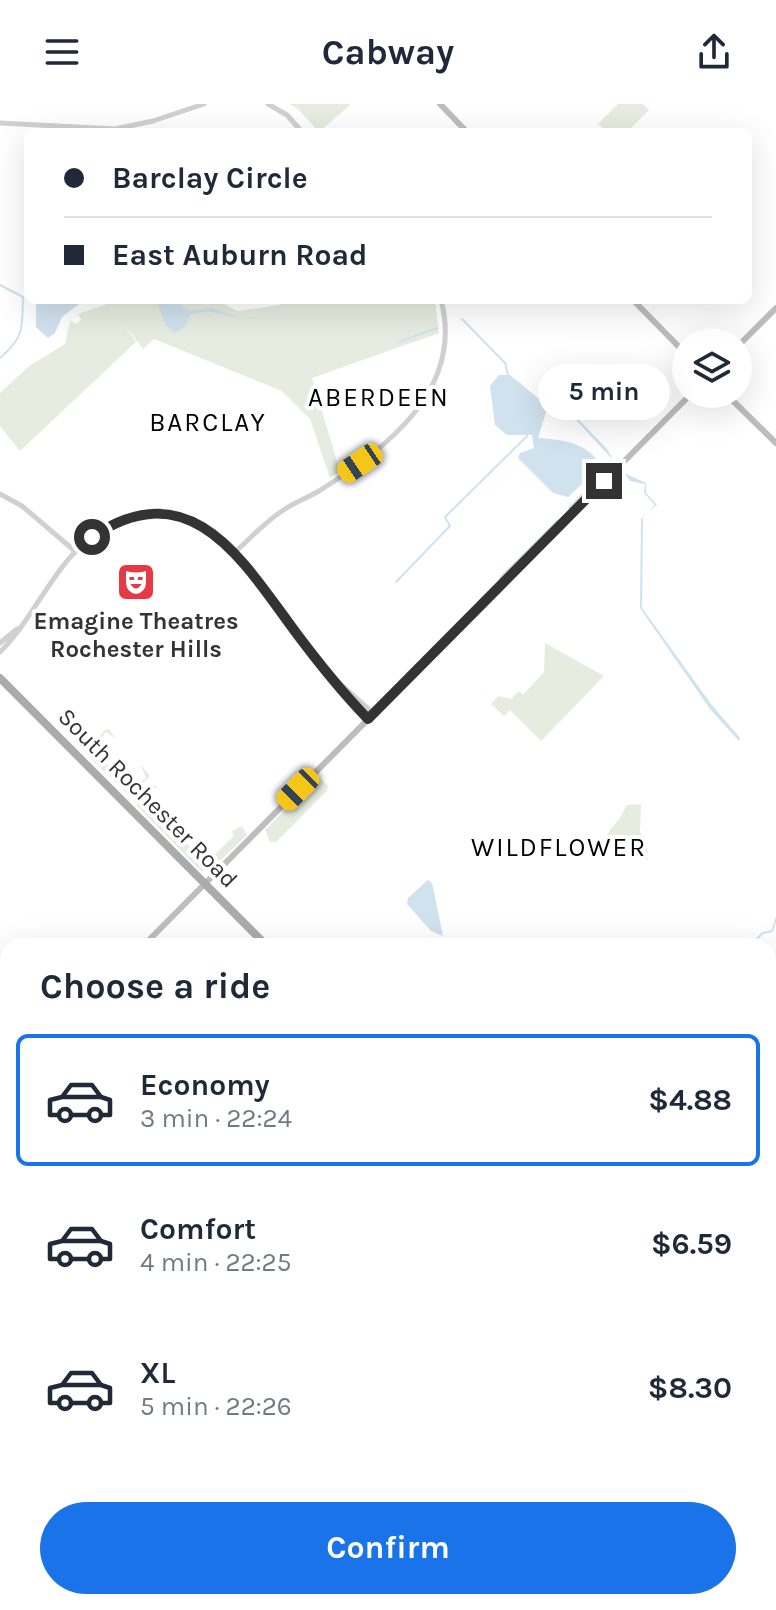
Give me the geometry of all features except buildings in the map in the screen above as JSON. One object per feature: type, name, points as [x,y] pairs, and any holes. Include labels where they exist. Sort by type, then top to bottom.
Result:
[{"type":"main road","points":[[440,104],[463,128]]},
{"type":"main road","points":[[637,304],[672,340]]},
{"type":"main road","points":[[752,332],[776,308]]},
{"type":"main road","points":[[151,938],[677,408]]},
{"type":"main road","points":[[740,408],[776,443]]},
{"type":"main road","name":"South Rochester Road","points":[[0,678],[259,938]]},
{"type":"street","points":[[120,128],[204,104]]},
{"type":"street","points":[[268,104],[298,128]]},
{"type":"street","points":[[0,123],[96,128]]},
{"type":"street","points":[[236,551],[282,510],[317,492],[382,448],[412,419],[429,391],[441,359],[445,333],[441,304]]},
{"type":"street","points":[[0,494],[24,507],[76,552]]},
{"type":"street","points":[[0,652],[76,552],[110,525],[155,515],[177,517],[203,526],[236,551],[334,679],[373,713]]},
{"type":"street","points":[[0,643],[17,628]]},
{"type":"street","points":[[334,679],[338,688],[368,719]]},
{"type":"shaded area","points":[[289,104],[351,104],[324,128],[315,128],[297,108]]},
{"type":"shaded area","points":[[618,104],[643,104],[649,110],[631,128],[602,128],[598,124]]},
{"type":"shaded area","points":[[107,304],[224,304],[237,311],[280,304],[435,304],[439,333],[312,378],[340,471],[330,478],[310,419],[282,391],[154,339],[143,349],[122,322],[136,342],[20,451],[0,426],[0,393],[29,366],[65,344],[70,321],[77,324],[81,319],[78,314]]},
{"type":"shaded area","points":[[545,643],[604,676],[541,741],[510,710],[504,716],[491,704],[498,696],[511,699],[519,691],[523,695],[544,672]]},
{"type":"shaded area","points":[[109,729],[116,739],[106,732],[93,750],[131,788],[146,778],[140,764],[150,776],[130,796],[85,753],[105,730]]},
{"type":"shaded area","points":[[315,779],[321,779],[328,786],[327,791],[276,842],[270,842],[265,830]]},
{"type":"shaded area","points":[[154,785],[157,787],[144,796],[144,801],[203,860],[209,860],[234,836],[232,831],[242,826],[247,835],[210,870],[201,871],[137,806],[137,801]]},
{"type":"shaded area","points":[[641,804],[640,832],[647,846],[648,860],[637,857],[626,847],[589,840],[605,841],[626,805]]},
{"type":"water","points":[[36,304],[79,304],[62,317],[55,333],[48,338],[36,327]]},
{"type":"water","points":[[158,304],[179,304],[189,311],[212,308],[240,318],[208,312],[190,315],[186,326],[175,333],[166,326]]},
{"type":"water","points":[[499,375],[510,375],[543,402],[573,414],[607,449],[613,460],[576,420],[547,409],[538,438],[580,446],[599,463],[594,473],[568,497],[553,493],[518,458],[520,453],[534,448],[532,435],[507,435],[495,425],[490,386]]},
{"type":"water","points":[[624,473],[646,483],[646,493],[657,505],[648,512],[655,505],[644,493],[645,484],[630,481]]},
{"type":"water","points":[[643,517],[642,608],[711,704],[740,738],[739,741],[710,709],[640,608]]},
{"type":"water","points":[[428,880],[432,883],[443,936],[431,931],[407,904],[408,898]]},
{"type":"waterway","points":[[0,285],[23,297],[18,337],[0,358]]},
{"type":"waterway","points":[[462,319],[505,363],[508,375]]},
{"type":"waterway","points":[[398,342],[437,328]]},
{"type":"waterway","points":[[396,582],[450,526],[445,517],[527,436]]},
{"type":"waterway","points":[[569,508],[606,471]]},
{"type":"waterway","points":[[500,578],[557,521]]},
{"type":"waterway","points":[[758,938],[772,931],[776,919]]},
{"type":"place","name":"Emagine Theatres Rochester Hills","points":[[136,582]]},
{"type":"district","name":"ABERDEEN","points":[[379,397]]},
{"type":"district","name":"BARCLAY","points":[[208,422]]},
{"type":"district","name":"WILDFLOWER","points":[[559,847]]},
{"type":"route","points":[[92,537],[123,520],[155,515],[177,517],[203,526],[219,536],[241,557],[338,688],[368,719],[604,481]]}]
